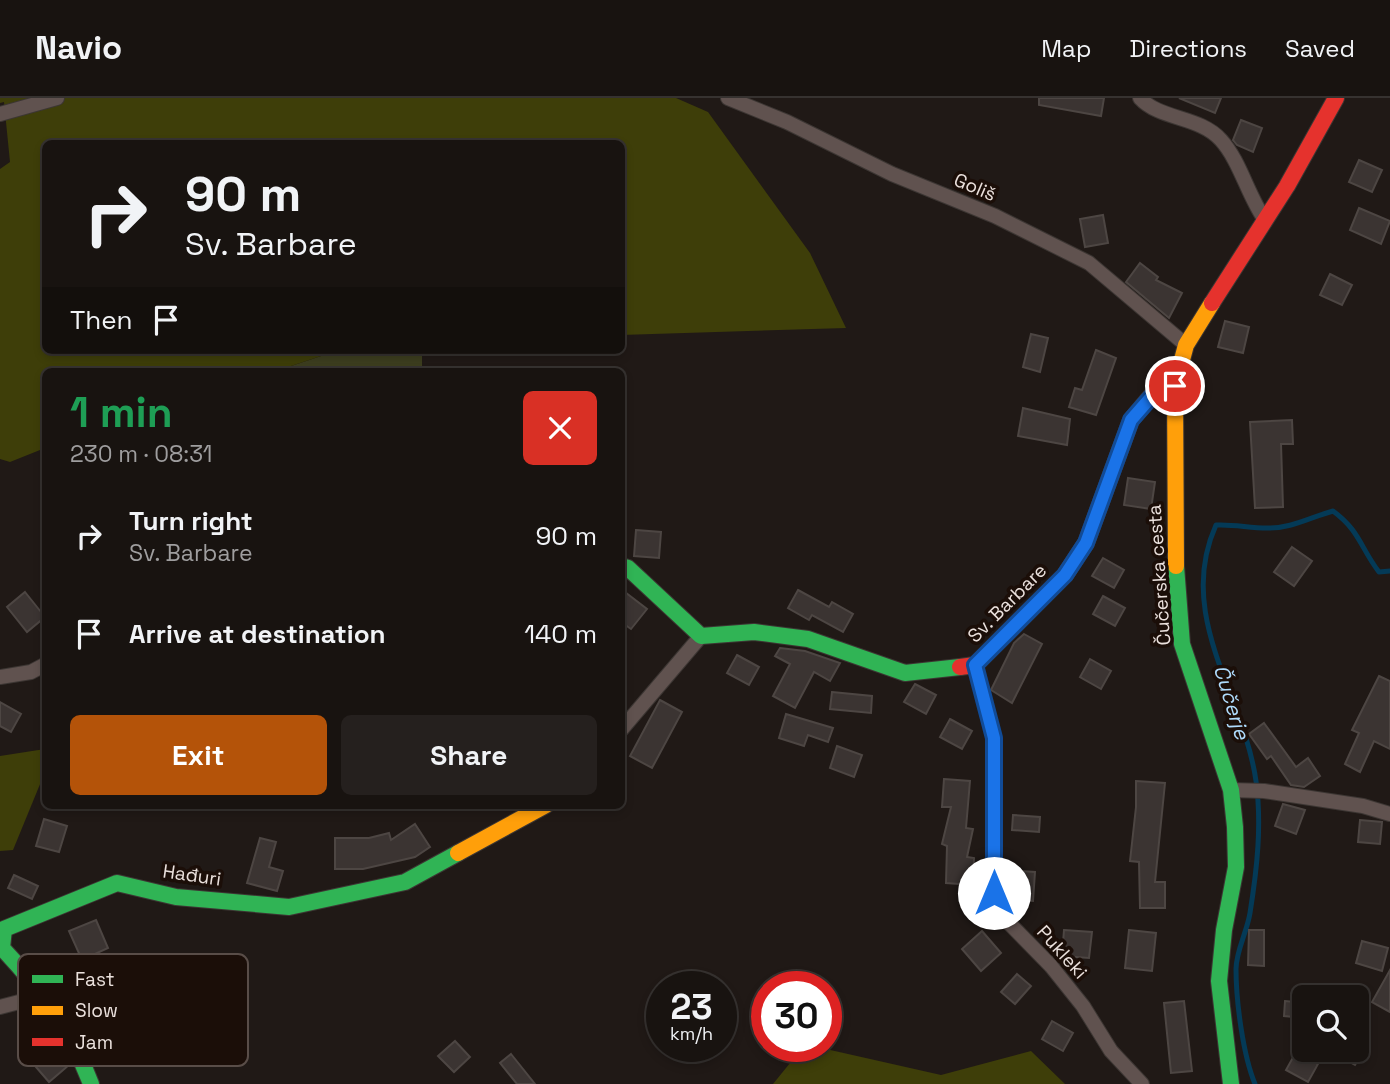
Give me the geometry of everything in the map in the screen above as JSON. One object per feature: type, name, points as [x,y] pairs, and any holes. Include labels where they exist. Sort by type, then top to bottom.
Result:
[{"type":"street","points":[[0,114],[57,98]]},
{"type":"street","name":"Goliš","points":[[728,98],[787,122],[892,173],[995,216],[1089,263],[1186,345]]},
{"type":"street","points":[[1140,98],[1161,111],[1189,119],[1220,139],[1265,220]]},
{"type":"street","name":"Čučerska cesta","points":[[1231,1084],[1219,982],[1224,930],[1236,867],[1238,791],[1182,644],[1175,548],[1175,386],[1186,345],[1265,220],[1336,98]]},
{"type":"street","name":"Sv. Barbare","points":[[701,636],[754,632],[808,639],[905,673],[975,665],[1065,575],[1086,543],[1131,420],[1152,396],[1175,386]]},
{"type":"street","points":[[625,567],[701,636],[625,725]]},
{"type":"street","name":"Pukleki","points":[[975,665],[994,738],[994,893],[1006,920],[1051,966],[1083,1006],[1111,1051],[1142,1084]]},
{"type":"street","points":[[0,677],[31,672],[42,666]]},
{"type":"street","points":[[1238,791],[1264,791],[1363,806],[1390,814]]},
{"type":"street","name":"Hađuri","points":[[18,965],[2,948],[4,929],[117,883],[176,897],[289,907],[405,881],[540,809]]},
{"type":"street","points":[[0,1007],[18,1002]]},
{"type":"street","name":"Hađuri","points":[[85,1066],[91,1084]]},
{"type":"green space","points":[[327,354],[422,354],[422,368],[285,368]]},
{"type":"shaded area","points":[[0,98],[676,98],[708,112],[810,253],[846,328],[625,335],[625,140],[42,140],[42,354],[327,354],[285,368],[42,368],[42,449],[10,462],[0,459],[0,169],[10,162],[4,102],[0,103]]},
{"type":"shaded area","points":[[42,749],[42,779],[13,850],[0,851],[0,756]]},
{"type":"shaded area","points":[[1031,1051],[1065,1084],[773,1084],[791,1062],[842,1062],[842,1053],[941,1075]]},
{"type":"building","points":[[1039,98],[1104,98],[1101,116],[1039,105]]},
{"type":"building","points":[[1179,98],[1221,98],[1215,113]]},
{"type":"building","points":[[1241,120],[1262,128],[1253,152],[1237,145],[1233,140]]},
{"type":"building","points":[[1359,160],[1382,170],[1372,192],[1349,182]]},
{"type":"building","points":[[1359,208],[1390,221],[1381,244],[1350,230]]},
{"type":"building","points":[[1103,215],[1108,243],[1085,247],[1080,219]]},
{"type":"building","points":[[1140,263],[1158,277],[1156,280],[1182,293],[1169,318],[1126,282]]},
{"type":"building","points":[[1330,274],[1352,285],[1342,305],[1320,295]]},
{"type":"building","points":[[1225,321],[1249,327],[1243,353],[1218,347]]},
{"type":"building","points":[[1031,334],[1048,338],[1040,372],[1023,367]]},
{"type":"building","points":[[1096,350],[1116,358],[1096,415],[1069,407],[1075,388],[1082,390]]},
{"type":"building","points":[[1023,408],[1070,419],[1067,445],[1018,436]]},
{"type":"building","points":[[1292,420],[1293,444],[1281,444],[1283,507],[1255,508],[1250,422]]},
{"type":"building","points":[[1128,478],[1155,482],[1151,509],[1124,505]]},
{"type":"building","points":[[636,530],[661,532],[659,558],[634,556]]},
{"type":"building","points":[[1292,547],[1312,561],[1294,586],[1274,572]]},
{"type":"building","points":[[1103,558],[1124,570],[1114,588],[1092,576]]},
{"type":"building","points":[[798,590],[829,607],[832,602],[853,614],[843,632],[812,615],[809,620],[788,608]]},
{"type":"building","points":[[25,592],[42,613],[42,620],[27,632],[7,607]]},
{"type":"building","points":[[625,592],[647,609],[631,629],[625,625]]},
{"type":"building","points":[[1103,596],[1125,608],[1115,626],[1093,614]]},
{"type":"building","points":[[1024,634],[1042,644],[1012,703],[991,690],[1014,643]]},
{"type":"building","points":[[780,648],[805,651],[840,663],[830,681],[814,672],[795,708],[773,696],[790,664],[775,656]]},
{"type":"building","points":[[737,655],[759,667],[749,685],[727,673]]},
{"type":"building","points":[[1090,659],[1111,671],[1101,689],[1080,677]]},
{"type":"building","points":[[1379,676],[1390,681],[1390,749],[1374,741],[1360,772],[1345,764],[1359,733],[1352,730]]},
{"type":"building","points":[[915,684],[936,695],[926,714],[904,702]]},
{"type":"building","points":[[832,692],[872,696],[871,713],[830,709]]},
{"type":"building","points":[[660,700],[682,712],[652,768],[630,756]]},
{"type":"building","points":[[0,702],[21,714],[11,732],[0,726]]},
{"type":"building","points":[[786,714],[833,728],[828,742],[808,735],[804,746],[779,738]]},
{"type":"building","points":[[950,719],[972,731],[962,749],[940,737]]},
{"type":"building","points":[[1264,723],[1296,767],[1308,758],[1320,776],[1304,787],[1291,785],[1271,756],[1267,759],[1249,734]]},
{"type":"building","points":[[837,746],[862,755],[854,777],[830,768]]},
{"type":"building","points":[[944,779],[970,781],[966,828],[973,829],[967,857],[974,858],[973,885],[946,883],[947,846],[942,844],[951,807],[942,807]]},
{"type":"building","points":[[1136,781],[1165,783],[1155,882],[1165,882],[1165,908],[1140,908],[1139,862],[1130,861]]},
{"type":"building","points":[[1283,804],[1305,810],[1296,834],[1275,826]]},
{"type":"building","points":[[1013,815],[1040,817],[1039,832],[1012,830]]},
{"type":"building","points":[[44,819],[67,826],[59,852],[36,846]]},
{"type":"building","points":[[1360,820],[1382,822],[1380,844],[1358,842]]},
{"type":"building","points":[[415,824],[430,847],[415,857],[363,869],[335,869],[335,838],[369,838],[389,833],[391,840]]},
{"type":"building","points":[[260,838],[276,842],[269,867],[283,871],[277,891],[247,883]]},
{"type":"building","points":[[1006,870],[1035,872],[1033,901],[1007,899]]},
{"type":"building","points":[[14,875],[38,886],[32,899],[8,888]]},
{"type":"building","points":[[96,920],[108,948],[95,954],[79,954],[69,931]]},
{"type":"building","points":[[1064,930],[1092,932],[1089,958],[1062,956]]},
{"type":"building","points":[[1129,930],[1156,933],[1152,971],[1125,968]]},
{"type":"building","points":[[1249,930],[1264,930],[1264,966],[1248,965]]},
{"type":"building","points":[[982,931],[1001,953],[981,971],[962,949]]},
{"type":"building","points":[[1362,941],[1388,948],[1382,971],[1356,963]]},
{"type":"building","points":[[1390,970],[1390,1012],[1372,1002]]},
{"type":"building","points":[[1017,974],[1031,986],[1015,1004],[1001,992]]},
{"type":"building","points":[[1184,1001],[1192,1071],[1171,1073],[1164,1003]]},
{"type":"building","points":[[1285,1001],[1292,1002],[1292,1017],[1284,1016]]},
{"type":"building","points":[[1052,1021],[1073,1033],[1063,1051],[1042,1039]]},
{"type":"building","points":[[455,1041],[470,1057],[454,1072],[438,1056]]},
{"type":"building","points":[[511,1054],[535,1084],[517,1084],[500,1063]]},
{"type":"building","points":[[1292,1059],[1292,1062],[1318,1064],[1308,1082],[1286,1070]]},
{"type":"building","points":[[37,1066],[68,1066],[49,1082]]},
{"type":"waterway","name":"Čučerje","points":[[1255,1084],[1241,1028],[1236,969],[1249,920],[1255,880],[1259,831],[1258,798],[1249,749],[1207,623],[1203,591],[1205,559],[1216,525],[1276,528],[1333,511],[1354,532],[1379,572],[1390,571]]},
{"type":"traffic: fast","points":[[1176,566],[1182,644],[1231,790],[1235,827],[1236,867],[1224,930],[1219,981],[1231,1084]]},
{"type":"traffic: fast","points":[[625,567],[701,636],[754,632],[808,639],[905,673],[960,667]]},
{"type":"traffic: fast","points":[[18,966],[2,948],[4,929],[117,883],[176,897],[289,907],[405,882],[458,853]]},
{"type":"traffic: fast","points":[[83,1066],[91,1084]]},
{"type":"traffic: slow","points":[[1176,566],[1175,386],[1186,345],[1212,303]]},
{"type":"traffic: slow","points":[[458,853],[539,809]]},
{"type":"traffic: jam","points":[[1212,303],[1287,186],[1336,98]]},
{"type":"traffic: jam","points":[[960,667],[975,665],[1065,575],[1086,543],[1131,420],[1151,396],[1175,386]]},
{"type":"route","points":[[994,893],[994,738],[976,678],[975,665],[1065,575],[1086,543],[1131,420],[1140,406],[1152,396],[1175,386]]}]
